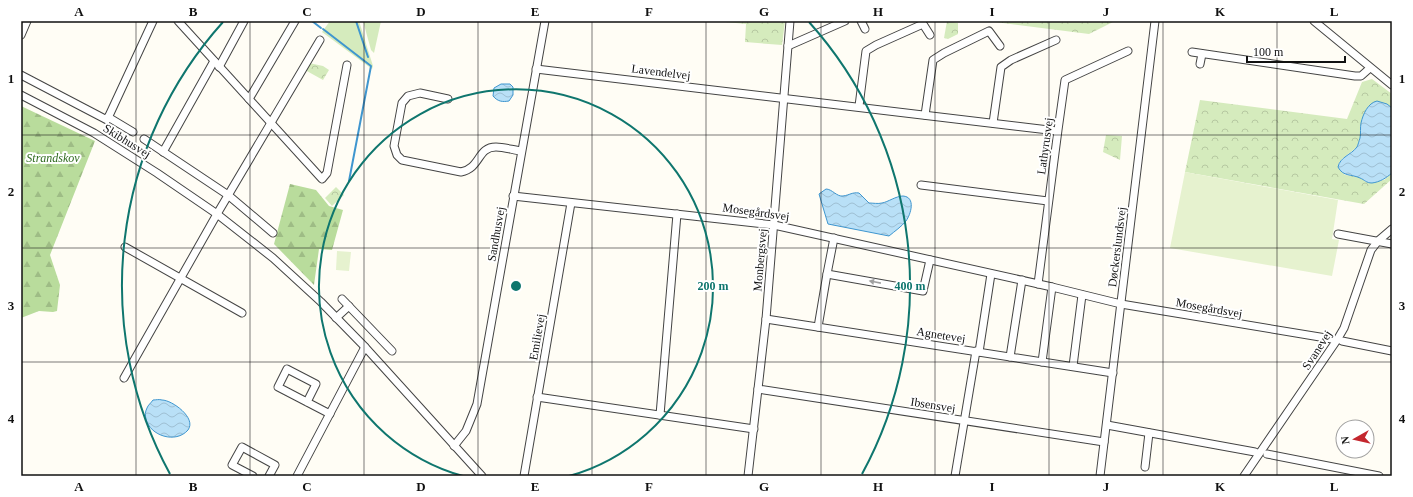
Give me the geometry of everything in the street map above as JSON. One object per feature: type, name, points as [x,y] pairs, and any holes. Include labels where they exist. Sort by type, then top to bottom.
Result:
[{"type":"street","points":[[21,34],[27,21]]},
{"type":"street","points":[[21,75],[107,120],[153,21]]},
{"type":"street","points":[[178,21],[322,179],[327,173],[347,64]]},
{"type":"street","points":[[219,67],[244,21]]},
{"type":"street","points":[[249,99],[295,21]]},
{"type":"street","name":"Sandhusvej","points":[[454,446],[466,431],[477,404],[545,21]]},
{"type":"street","name":"Monbergsvej","points":[[748,476],[766,319],[790,21]]},
{"type":"street","points":[[788,46],[845,21]]},
{"type":"street","points":[[860,21],[866,29]]},
{"type":"street","name":"Døckerslundsvej","points":[[1100,476],[1155,21]]},
{"type":"street","points":[[1314,21],[1392,85]]},
{"type":"street","points":[[860,106],[866,51],[923,24],[930,35]]},
{"type":"street","points":[[925,115],[933,60],[989,31],[1000,46]]},
{"type":"street","points":[[124,378],[228,195],[320,40]]},
{"type":"street","points":[[993,123],[1001,67],[1011,60],[1056,40]]},
{"type":"street","name":"Lathyrusvej","points":[[1038,284],[1048,201],[1066,80],[1128,51]]},
{"type":"street","points":[[1192,52],[1355,76],[1361,76],[1370,68]]},
{"type":"street","points":[[1200,64],[1202,54]]},
{"type":"street","points":[[163,152],[214,60]]},
{"type":"street","name":"Lavendelvej","points":[[536,69],[784,99],[860,106],[1058,131]]},
{"type":"street","points":[[448,99],[420,93],[408,96],[402,103],[394,146],[402,160],[461,172],[467,171],[473,167],[483,151],[490,148],[496,147],[521,151]]},
{"type":"street","name":"Skibhusvej","points":[[21,95],[94,133],[157,173],[217,214],[273,258],[365,347],[482,476]]},
{"type":"street","points":[[108,117],[133,132]]},
{"type":"street","points":[[144,139],[228,195],[273,233]]},
{"type":"street","points":[[921,185],[1048,201]]},
{"type":"street","name":"Mosegårdsvej","points":[[513,196],[774,225],[1022,280],[1121,304],[1332,339]]},
{"type":"street","name":"Emilievej","points":[[524,476],[571,203]]},
{"type":"street","points":[[660,415],[678,214]]},
{"type":"street","name":"Svanevej","points":[[1244,476],[1337,340],[1344,328],[1371,250],[1378,241],[1392,229]]},
{"type":"street","points":[[1338,234],[1392,244]]},
{"type":"street","points":[[818,327],[834,238]]},
{"type":"street","points":[[125,247],[242,313]]},
{"type":"street","points":[[827,274],[923,291],[930,260]]},
{"type":"street","points":[[955,476],[991,274]]},
{"type":"street","points":[[1010,357],[1022,280]]},
{"type":"street","points":[[1042,362],[1052,287]]},
{"type":"street","points":[[1073,366],[1082,295]]},
{"type":"street","points":[[342,299],[392,351]]},
{"type":"street","points":[[336,318],[349,306]]},
{"type":"street","name":"Agnetevej","points":[[766,319],[1113,373]]},
{"type":"street","points":[[1342,341],[1392,351]]},
{"type":"street","points":[[296,476],[365,347]]},
{"type":"street","points":[[307,402],[316,384],[287,369],[278,387],[330,414]]},
{"type":"street","name":"Ibsensvej","points":[[758,389],[1104,442]]},
{"type":"street","points":[[537,397],[754,429]]},
{"type":"street","points":[[1106,425],[1255,452]]},
{"type":"street","points":[[1145,468],[1149,433]]},
{"type":"street","points":[[253,476],[232,465],[242,447],[275,465],[269,476]]},
{"type":"street","points":[[1267,454],[1379,476]]},
{"type":"green space","points":[[330,21],[359,21],[373,66],[372,69],[322,32]]},
{"type":"green space","points":[[363,21],[381,21],[374,53],[371,50]]},
{"type":"green space","points":[[715,21],[785,21],[782,45],[745,42],[746,24]]},
{"type":"green space","points":[[947,21],[958,23],[958,34],[948,39],[944,38]]},
{"type":"green space","points":[[987,21],[1115,21],[1089,34]]},
{"type":"green space","points":[[309,63],[323,66],[329,70],[323,80],[305,70]]},
{"type":"green space","points":[[1372,79],[1392,94],[1392,108],[1387,104],[1361,137],[1357,147],[1342,159],[1338,167],[1345,175],[1360,177],[1366,182],[1384,180],[1392,173],[1392,179],[1364,204],[1185,172],[1200,100],[1347,119],[1362,82]]},
{"type":"green space","name":"Strandskov","points":[[21,106],[95,141],[50,255],[60,285],[57,311],[39,311],[21,318]]},
{"type":"green space","points":[[1106,135],[1122,136],[1120,160],[1103,152]]},
{"type":"green space","points":[[1185,172],[1338,200],[1332,239],[1339,240],[1332,276],[1170,248]]},
{"type":"green space","points":[[290,184],[316,190],[329,206],[343,210],[332,250],[319,249],[314,285],[274,244]]},
{"type":"green space","points":[[336,187],[344,195],[332,206],[325,198]]},
{"type":"green space","points":[[337,251],[351,252],[349,271],[336,270]]},
{"type":"water","points":[[501,84],[510,84],[513,87],[513,95],[509,101],[501,101],[493,96],[494,88]]},
{"type":"water","points":[[1377,101],[1387,104],[1392,108],[1392,173],[1380,181],[1370,183],[1357,177],[1345,174],[1338,167],[1343,158],[1357,147],[1360,138],[1361,123],[1365,113],[1371,104]]},
{"type":"water","points":[[826,189],[841,196],[859,193],[869,203],[882,203],[903,196],[910,199],[911,210],[906,221],[889,236],[828,224],[819,194]]},
{"type":"water","points":[[153,400],[172,403],[182,410],[189,420],[190,425],[188,430],[177,437],[170,437],[158,434],[153,430],[148,425],[145,415],[147,407]]},
{"type":"waterway","points":[[312,21],[321,28]]},
{"type":"waterway","points":[[356,21],[368,57]]},
{"type":"waterway","points":[[323,29],[371,66],[349,181]]}]
